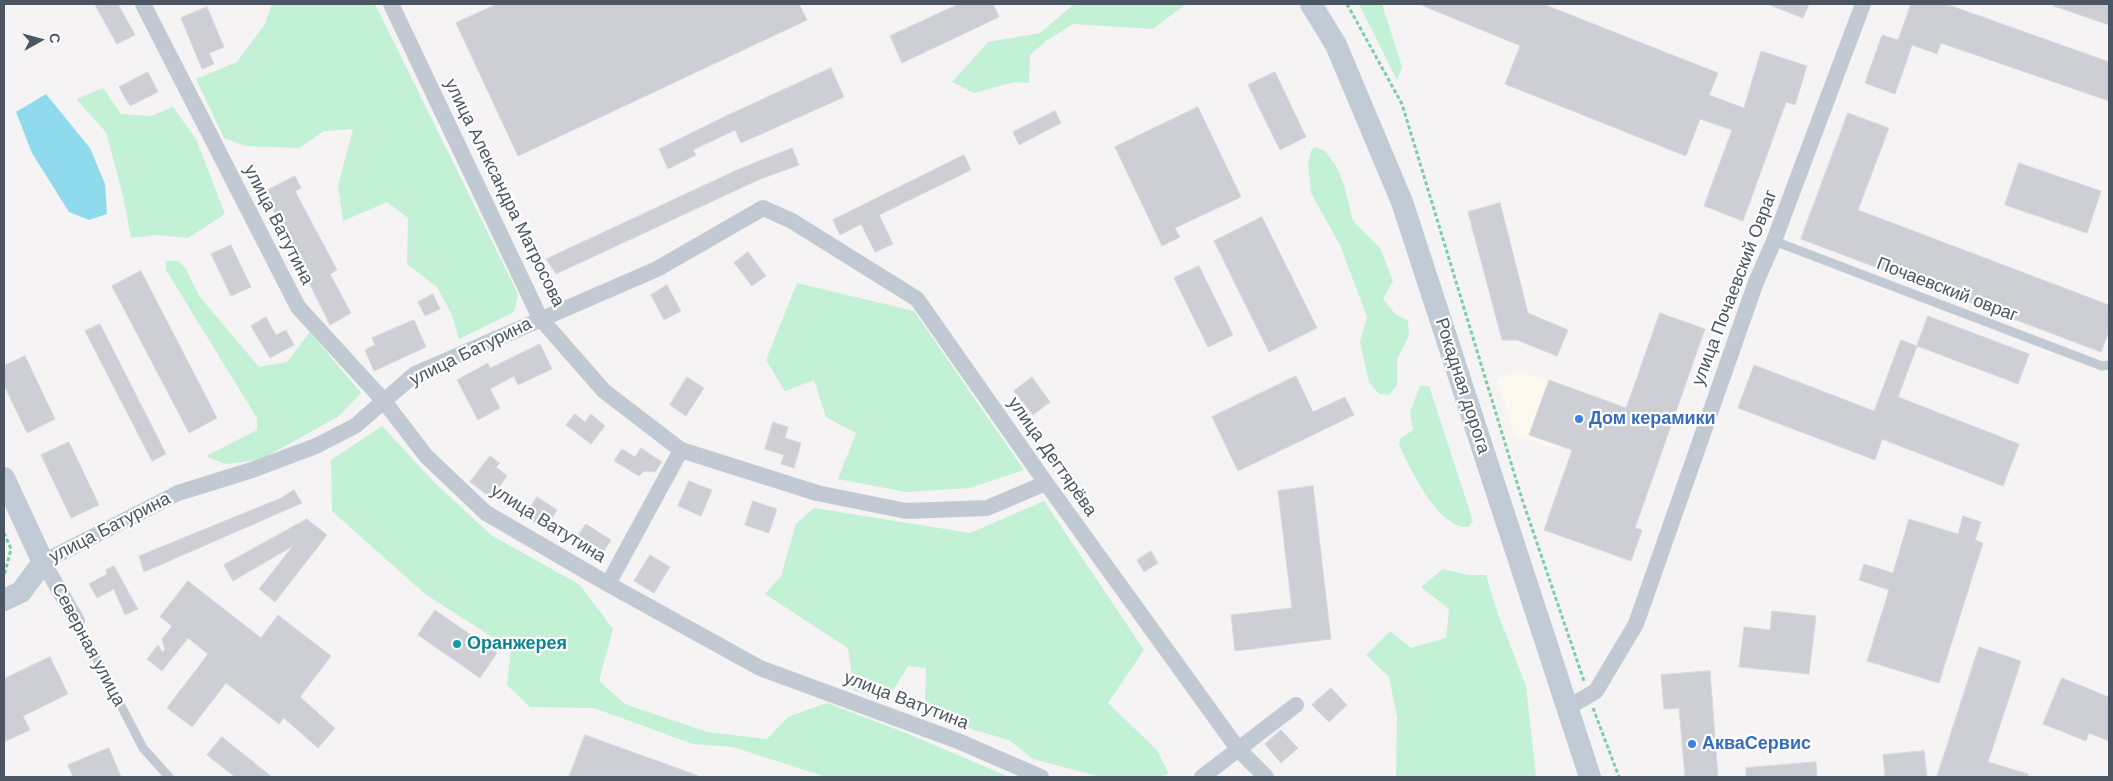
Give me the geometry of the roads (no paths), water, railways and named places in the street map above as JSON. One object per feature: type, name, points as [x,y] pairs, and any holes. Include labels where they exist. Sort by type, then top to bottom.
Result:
[{"type":"main road","name":"Рокадная дорога","points":[[1311,4],[1336,45],[1402,202],[1590,777]]},
{"type":"main road","name":"Северная улица","points":[[4,478],[43,562]]},
{"type":"main road","name":"улица Батурина","points":[[4,600],[21,592],[43,562]]},
{"type":"street","name":"улица Ватутина","points":[[143,4],[298,307],[383,400],[426,456],[486,512],[608,584],[760,668],[958,741],[1041,777]]},
{"type":"street","name":"улица Александра Матросова","points":[[391,4],[540,318],[604,391],[681,450],[816,493],[906,511],[988,508],[1046,483]]},
{"type":"street","name":"улица Почаевский Овраг","points":[[1567,708],[1596,691],[1636,624],[1756,282],[1774,241],[1863,4]]},
{"type":"street","name":"улица Батурина","points":[[43,562],[178,493],[252,470],[316,446],[355,426],[415,374],[540,318],[657,269],[763,208]]},
{"type":"street","name":"улица Дегтярёва","points":[[763,208],[792,221],[917,299],[1046,483],[1238,749],[1266,777]]},
{"type":"street","points":[[608,584],[681,450]]},
{"type":"street","name":"Северная улица","points":[[43,562],[76,621]]},
{"type":"street","points":[[1202,777],[1296,705]]},
{"type":"lane","name":"Почаевский овраг","points":[[1774,241],[2102,366],[2109,365]]},
{"type":"lane","name":"Северная улица","points":[[76,621],[143,748],[169,777]]},
{"type":"water","points":[[46,94],[90,148],[105,184],[107,214],[89,220],[69,212],[32,153],[16,112]]},
{"type":"place","name":"Дом керамики","points":[[1579,419]]},
{"type":"place","name":"Оранжерея","points":[[457,644]]},
{"type":"place","name":"АкваСервис","points":[[1692,744]]}]
